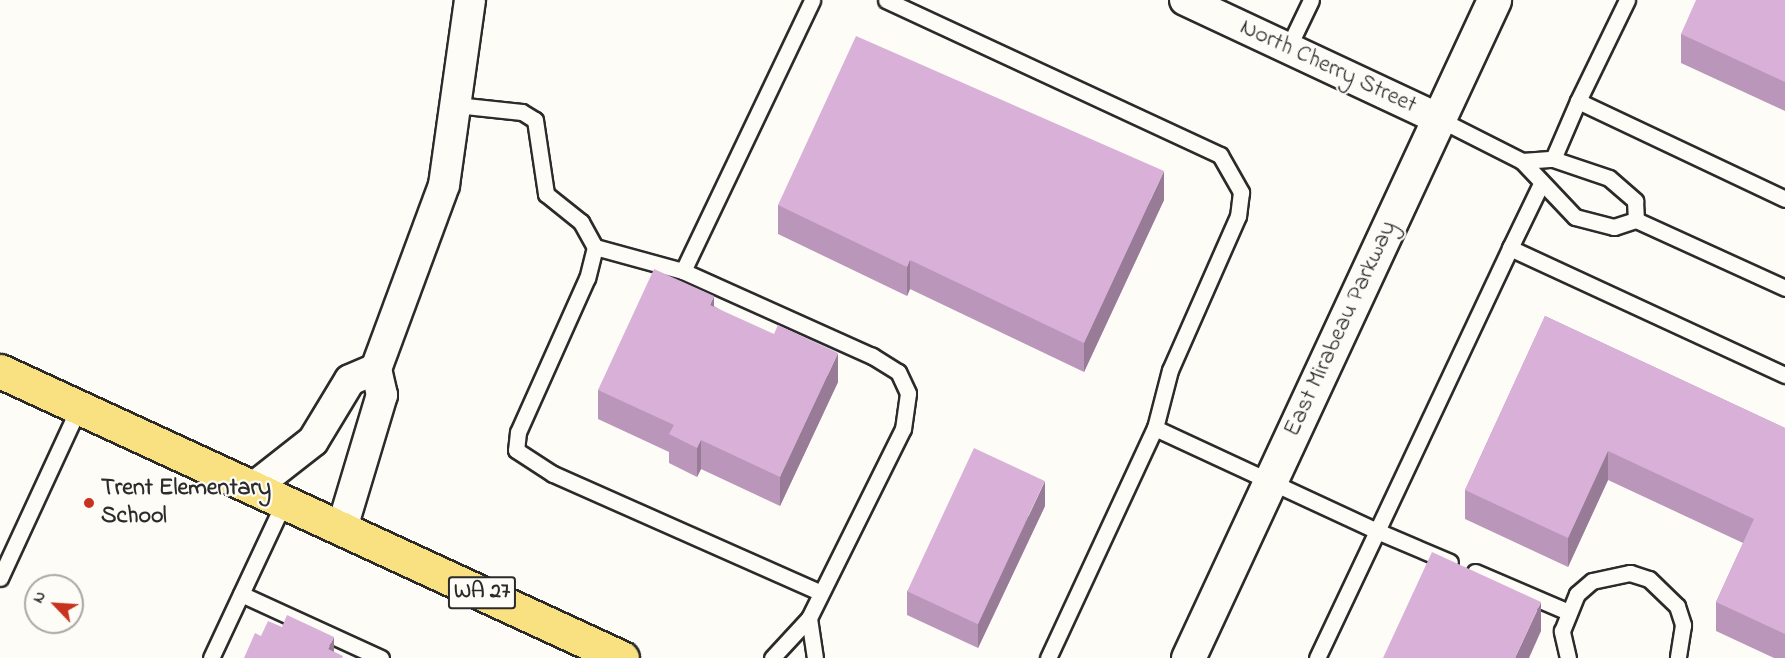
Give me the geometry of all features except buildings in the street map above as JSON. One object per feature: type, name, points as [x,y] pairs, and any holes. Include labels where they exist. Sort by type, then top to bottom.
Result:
[{"type":"main road","name":"WA 27","points":[[0,371],[622,658]]},
{"type":"street","points":[[342,528],[382,395],[376,369],[444,185],[469,0]]},
{"type":"street","name":"North Cherry Street","points":[[1185,0],[1439,118]]},
{"type":"street","name":"East Mirabeau Parkway","points":[[1188,658],[1494,0]]},
{"type":"street","points":[[253,488],[313,441],[350,380],[376,369]]},
{"type":"lane","points":[[683,271],[812,0]]},
{"type":"lane","points":[[886,0],[1220,155],[1235,177],[1241,192],[1238,216],[1170,370],[1155,428],[1048,658]]},
{"type":"lane","points":[[1288,48],[1311,0]]},
{"type":"lane","points":[[1553,159],[1578,101],[1627,0]]},
{"type":"lane","points":[[1578,101],[1785,199]]},
{"type":"lane","points":[[456,105],[522,112],[535,120],[546,194],[580,222],[595,247],[683,271],[872,356],[898,372],[908,393],[903,429],[809,618],[772,658]]},
{"type":"lane","points":[[1439,118],[1522,161],[1540,186],[1575,217],[1598,225],[1636,220],[1785,288]]},
{"type":"lane","points":[[1522,161],[1553,159],[1590,170],[1627,190],[1636,220]]},
{"type":"lane","points":[[1317,658],[1540,186]]},
{"type":"lane","points":[[595,247],[587,278],[518,432],[516,450],[553,474],[821,593]]},
{"type":"lane","points":[[1510,248],[1785,375]]},
{"type":"lane","points":[[0,578],[79,407]]},
{"type":"lane","points":[[1155,428],[1269,484],[1566,611]]},
{"type":"lane","points":[[211,658],[284,502]]},
{"type":"lane","points":[[1568,658],[1562,631],[1566,611],[1592,581],[1630,573],[1649,579],[1677,606],[1683,624],[1678,658]]},
{"type":"lane","points":[[241,594],[381,658]]},
{"type":"lane","points":[[809,618],[815,658]]},
{"type":"place","name":"Trent Elementary School","points":[[89,503]]}]
